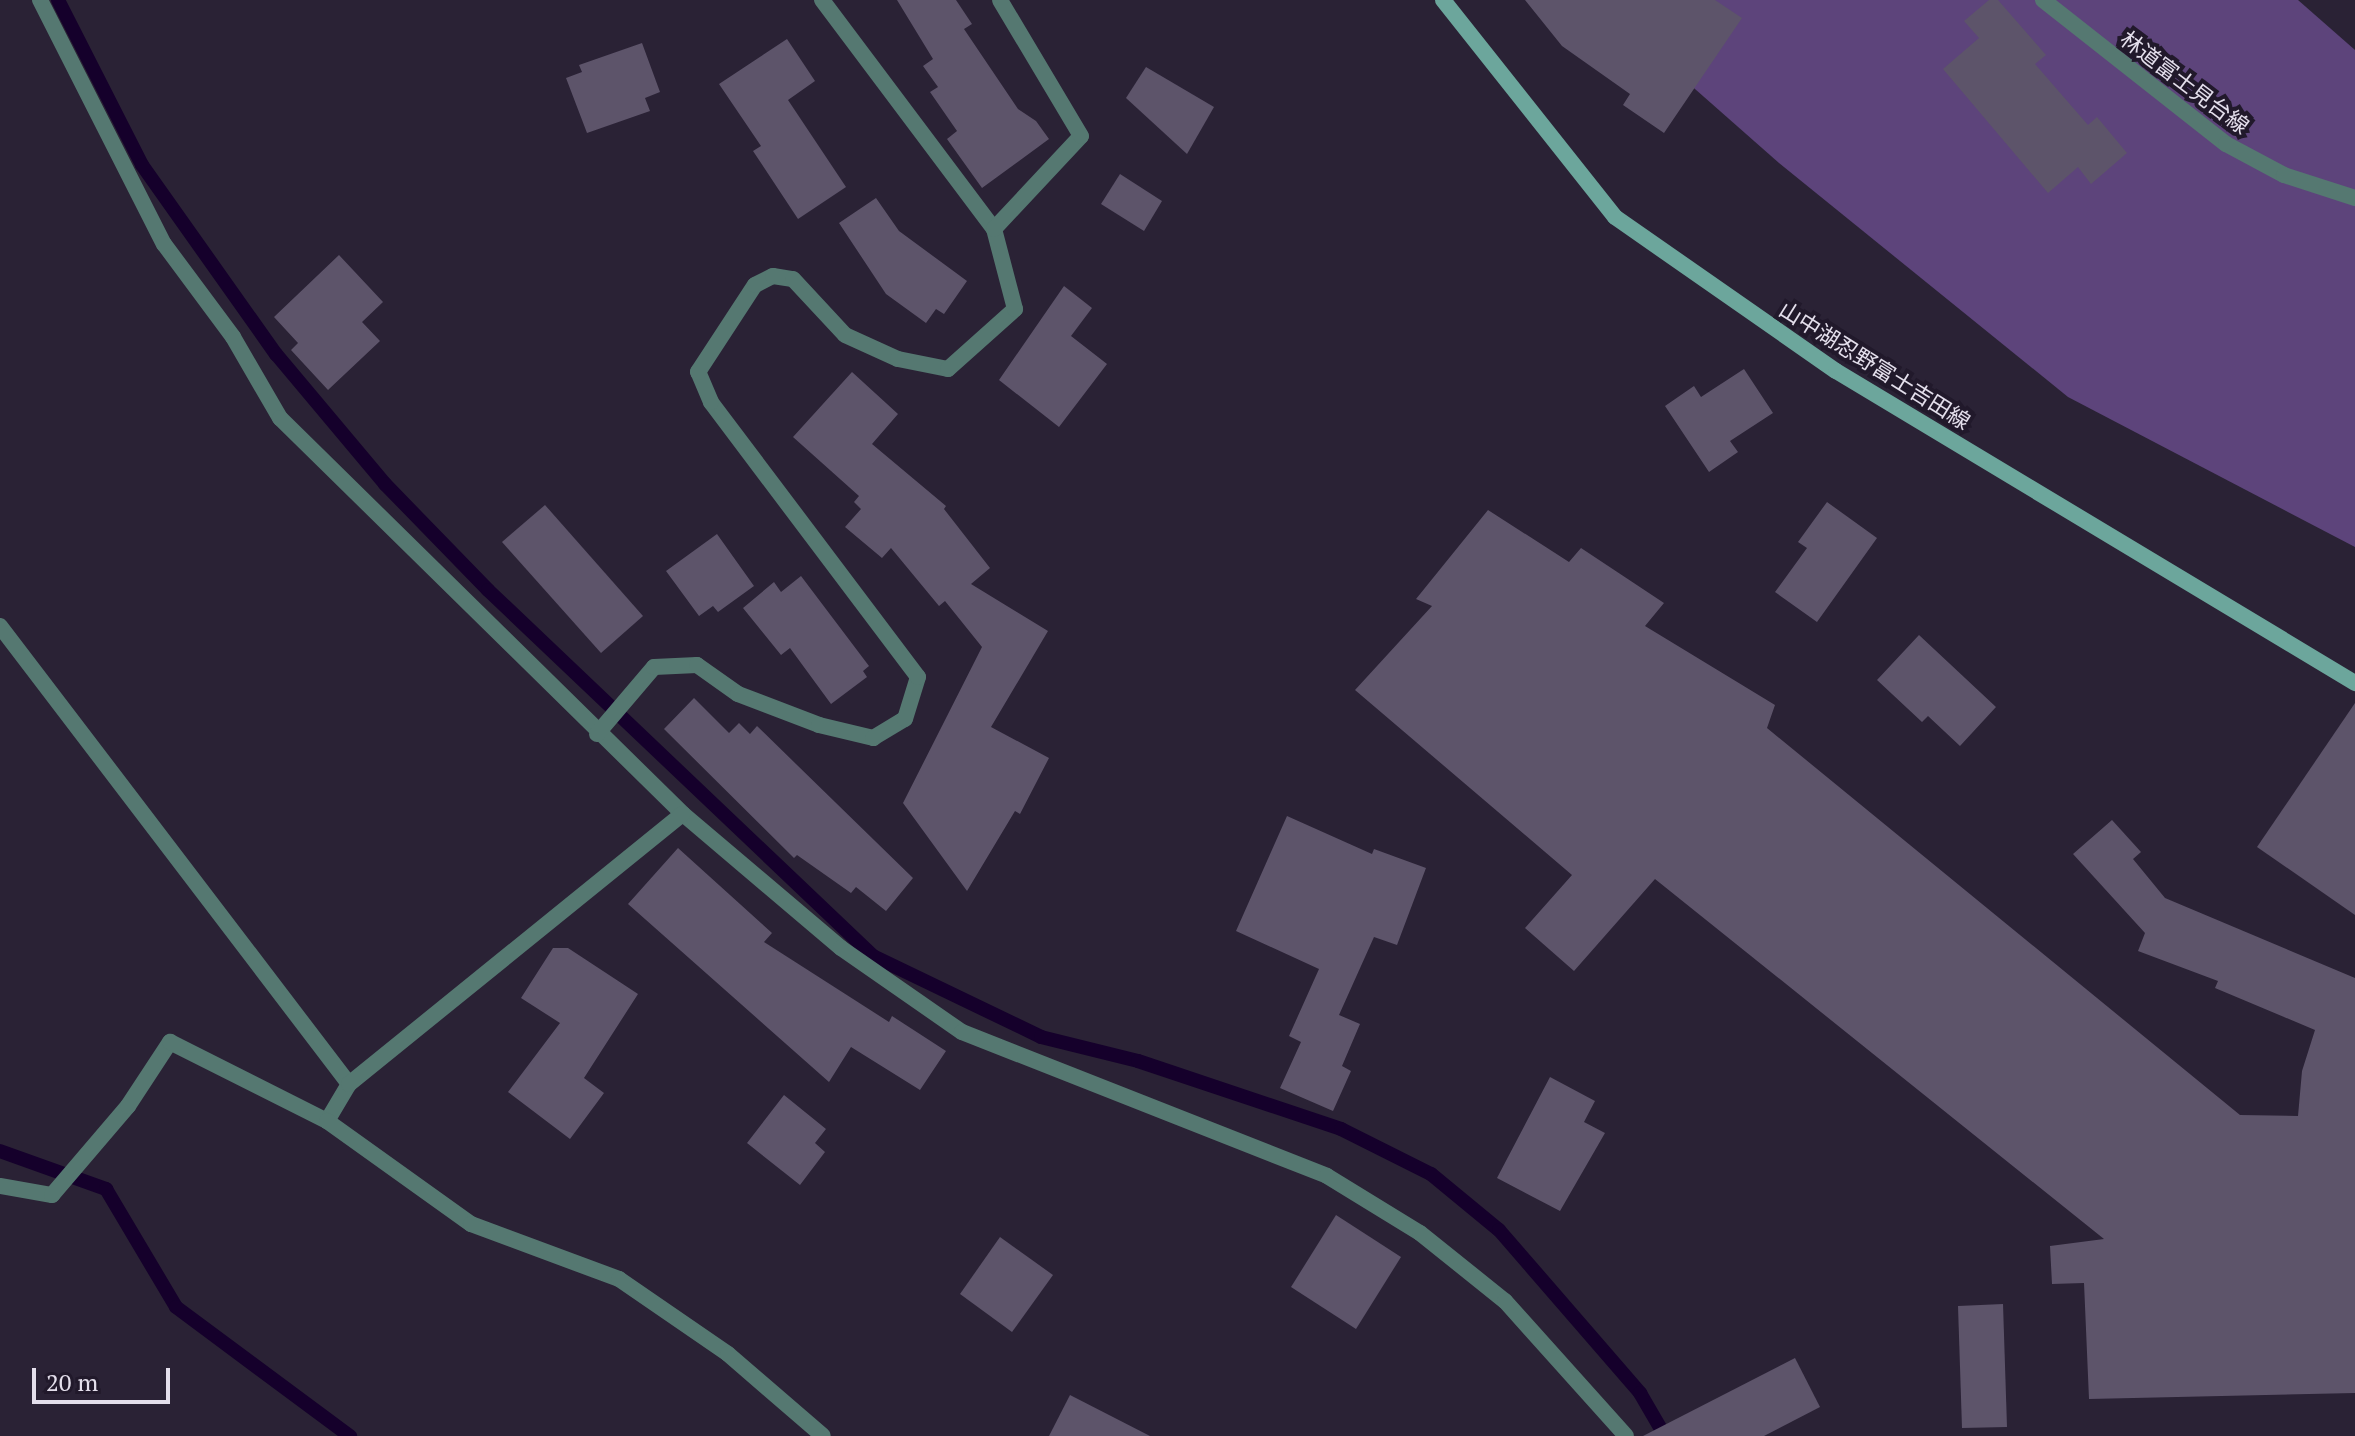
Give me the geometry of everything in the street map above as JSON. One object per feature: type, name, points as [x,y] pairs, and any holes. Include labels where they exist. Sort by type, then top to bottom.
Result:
[{"type":"main road","name":"山中湖忍野富士吉田線","points":[[1443,0],[1615,217],[1836,371],[2355,683]]},
{"type":"street","points":[[40,0],[164,244],[233,337],[280,418],[597,734],[683,814],[841,948],[962,1032],[1327,1176],[1420,1233],[1505,1301],[1626,1436]]},
{"type":"street","points":[[597,734],[654,667],[697,665],[738,694],[819,725],[873,738],[905,719],[918,677],[711,402],[698,372],[755,285],[773,276],[793,279],[845,335],[898,359],[948,369],[1015,309],[994,229],[822,0]]},
{"type":"street","points":[[994,229],[1081,136],[1000,0]]},
{"type":"street","name":"林道富士見台線","points":[[2043,0],[2226,144],[2284,175],[2355,198]]},
{"type":"street","points":[[0,626],[349,1084]]},
{"type":"street","points":[[327,1121],[349,1084],[683,814]]},
{"type":"street","points":[[0,1186],[52,1195],[128,1106],[170,1042],[327,1121],[471,1224],[619,1279],[728,1354],[823,1436]]},
{"type":"shaded area","points":[[1594,0],[2298,0],[2355,50],[2355,547],[2068,397],[1779,163]]},
{"type":"building","points":[[897,0],[956,0],[972,24],[964,29],[1018,109],[1036,121],[1049,139],[982,188],[947,139],[957,131],[930,92],[938,87],[923,66],[933,59]]},
{"type":"building","points":[[1525,0],[1715,0],[1742,18],[1664,133],[1623,105],[1630,94],[1562,46]]},
{"type":"building","points":[[1989,0],[1998,0],[2046,55],[2035,64],[2088,125],[2097,117],[2127,153],[2091,184],[2078,167],[2048,193],[1943,69],[1979,38],[1964,21]]},
{"type":"building","points":[[787,39],[815,81],[788,100],[846,187],[798,219],[753,151],[761,146],[719,84]]},
{"type":"building","points":[[642,43],[660,92],[645,98],[650,111],[587,133],[566,78],[582,72],[579,65]]},
{"type":"building","points":[[1146,67],[1214,107],[1187,154],[1126,98]]},
{"type":"building","points":[[1120,174],[1162,201],[1144,231],[1101,204]]},
{"type":"building","points":[[876,198],[899,231],[967,281],[944,314],[936,309],[926,323],[886,294],[839,223]]},
{"type":"building","points":[[339,255],[383,302],[362,322],[380,341],[328,390],[291,350],[298,343],[274,317]]},
{"type":"building","points":[[1064,286],[1092,308],[1071,336],[1107,364],[1059,427],[999,380]]},
{"type":"building","points":[[1744,369],[1773,413],[1730,441],[1738,452],[1709,472],[1665,406],[1694,386],[1701,397]]},
{"type":"building","points":[[852,372],[898,414],[872,444],[946,506],[944,509],[990,568],[971,584],[1048,631],[991,727],[1049,758],[1020,814],[1015,811],[967,891],[903,803],[982,647],[945,601],[939,606],[891,548],[882,558],[845,527],[861,509],[854,502],[859,496],[793,437]]},
{"type":"building","points":[[1827,502],[1877,538],[1817,622],[1775,592],[1807,548],[1798,542]]},
{"type":"building","points":[[545,505],[643,616],[601,653],[502,542]]},
{"type":"building","points":[[1488,510],[1569,562],[1581,548],[1664,603],[1645,626],[1775,705],[1767,728],[2240,1115],[2298,1116],[2302,1071],[2315,1030],[2215,988],[2218,981],[2138,951],[2145,933],[2073,854],[2112,820],[2141,852],[2133,859],[2165,898],[2355,978],[2355,1393],[2089,1399],[2084,1283],[2052,1284],[2050,1246],[2104,1239],[1655,879],[1574,971],[1525,928],[1572,875],[1355,690],[1432,606],[1416,599]]},
{"type":"building","points":[[717,534],[754,586],[718,612],[713,606],[699,616],[666,571]]},
{"type":"building","points":[[801,576],[869,666],[863,671],[867,677],[831,704],[790,648],[781,655],[743,608],[774,582],[781,592]]},
{"type":"building","points":[[1919,635],[1996,707],[1960,746],[1928,716],[1922,722],[1877,680]]},
{"type":"building","points":[[694,698],[729,733],[739,723],[750,734],[757,726],[913,878],[886,911],[856,887],[851,893],[797,855],[794,858],[664,729]]},
{"type":"building","points":[[2355,703],[2355,915],[2257,847]]},
{"type":"building","points":[[1287,816],[1372,854],[1374,849],[1426,868],[1397,945],[1374,937],[1339,1015],[1360,1024],[1342,1066],[1351,1071],[1333,1111],[1280,1088],[1301,1042],[1289,1036],[1319,969],[1236,931]]},
{"type":"building","points":[[678,848],[772,933],[764,942],[889,1022],[892,1016],[946,1051],[920,1090],[851,1047],[829,1082],[628,904]]},
{"type":"building","points":[[553,948],[568,948],[638,994],[584,1078],[604,1093],[570,1139],[508,1092],[560,1023],[521,998]]},
{"type":"building","points":[[1550,1077],[1595,1101],[1584,1122],[1605,1133],[1560,1211],[1497,1178]]},
{"type":"building","points":[[784,1095],[826,1129],[815,1143],[825,1152],[800,1185],[747,1143]]},
{"type":"building","points":[[1336,1215],[1401,1257],[1356,1329],[1291,1287]]},
{"type":"building","points":[[1000,1237],[1053,1275],[1012,1332],[960,1294]]},
{"type":"building","points":[[2003,1304],[2007,1427],[1962,1428],[1958,1306]]},
{"type":"building","points":[[1795,1358],[1820,1407],[1764,1436],[1643,1436]]},
{"type":"building","points":[[1070,1395],[1150,1436],[1049,1436]]},
{"type":"waterway","points":[[58,0],[142,165],[276,354],[385,484],[488,590],[873,956],[1041,1037],[1138,1061],[1341,1129],[1431,1174],[1499,1230],[1640,1393],[1665,1436]]},
{"type":"waterway","points":[[0,1151],[106,1189],[176,1307],[350,1436]]}]
